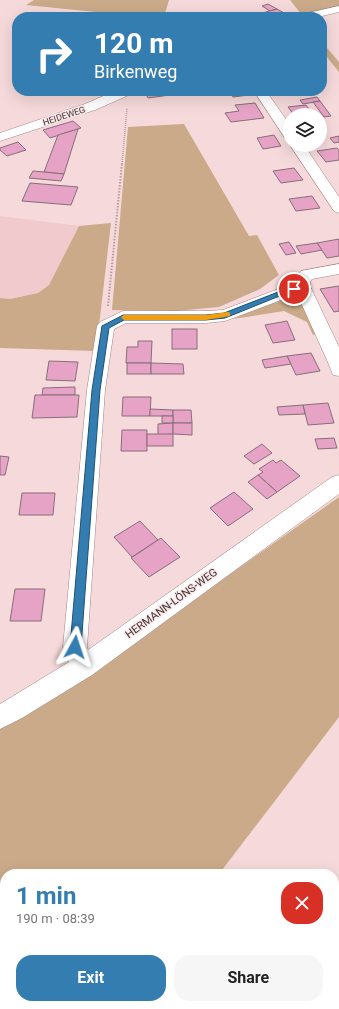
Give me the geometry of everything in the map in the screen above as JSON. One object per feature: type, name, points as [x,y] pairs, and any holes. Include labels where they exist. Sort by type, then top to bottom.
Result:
[{"type":"street","points":[[323,12],[339,8]]},
{"type":"street","name":"HEIDEWEG","points":[[0,137],[90,107],[116,96]]},
{"type":"street","points":[[263,96],[283,125]]},
{"type":"street","points":[[302,152],[339,208]]},
{"type":"street","points":[[339,269],[307,275],[302,281],[302,286],[336,360],[339,370]]},
{"type":"street","points":[[84,667],[75,647],[96,390],[106,326],[123,317],[206,317],[225,315],[302,286]]},
{"type":"street","name":"HERMANN-LÖNS-WEG","points":[[0,716],[13,710],[84,667],[339,483]]},
{"type":"path","points":[[106,326],[127,96]]},
{"type":"shaded area","points":[[34,0],[169,0],[165,12],[96,12],[26,5]]},
{"type":"shaded area","points":[[290,0],[339,0],[339,6],[314,12],[300,12]]},
{"type":"shaded area","points":[[327,48],[339,62],[339,72],[327,57]]},
{"type":"shaded area","points":[[184,124],[249,236],[257,235],[279,275],[260,289],[219,307],[176,311],[112,310],[128,127]]},
{"type":"shaded area","points":[[0,216],[79,226],[49,285],[38,293],[10,299],[0,298]]},
{"type":"shaded area","points":[[111,223],[96,351],[0,348],[0,298],[10,299],[38,293],[49,285],[79,226]]},
{"type":"shaded area","points":[[291,294],[302,298],[317,334],[313,335],[307,322],[284,311],[233,319]]},
{"type":"shaded area","points":[[339,497],[339,717],[223,869],[0,869],[0,727],[76,685],[120,652]]},
{"type":"building","points":[[268,4],[277,9],[270,11],[262,6]]},
{"type":"building","points":[[277,9],[282,12],[266,12]]},
{"type":"building","points":[[147,96],[162,96],[148,98]]},
{"type":"building","points":[[317,97],[320,101],[303,104],[300,100]]},
{"type":"building","points":[[320,101],[325,108],[317,108],[313,102]]},
{"type":"building","points":[[255,103],[264,118],[231,122],[225,113],[239,111],[235,105]]},
{"type":"building","points":[[306,105],[308,108],[289,108],[288,107]]},
{"type":"building","points":[[327,111],[331,116],[327,117]]},
{"type":"building","points":[[73,121],[81,128],[50,138],[43,130]]},
{"type":"building","points":[[78,129],[64,174],[44,172],[58,135]]},
{"type":"building","points":[[274,135],[281,146],[263,149],[257,138]]},
{"type":"building","points":[[339,136],[339,142],[334,143],[330,138]]},
{"type":"building","points":[[18,142],[26,150],[7,156],[0,150],[0,148]]},
{"type":"building","points":[[337,148],[339,150],[339,160],[326,162],[318,152],[327,152],[327,150]]},
{"type":"building","points":[[294,168],[303,180],[281,183],[273,171]]},
{"type":"building","points":[[33,171],[64,174],[61,181],[29,178]]},
{"type":"building","points":[[30,183],[78,187],[71,205],[22,201]]},
{"type":"building","points":[[312,196],[320,208],[296,211],[289,199]]},
{"type":"building","points":[[339,239],[339,256],[327,258],[317,243]]},
{"type":"building","points":[[289,242],[296,253],[286,255],[279,244]]},
{"type":"building","points":[[317,243],[322,250],[301,254],[296,246]]},
{"type":"building","points":[[339,286],[339,311],[334,312],[320,289]]},
{"type":"building","points":[[287,321],[295,340],[273,343],[265,325]]},
{"type":"building","points":[[172,329],[197,329],[197,349],[172,349]]},
{"type":"building","points":[[138,341],[152,341],[151,363],[126,363],[127,347],[138,347]]},
{"type":"building","points":[[311,353],[320,371],[296,375],[287,356]]},
{"type":"building","points":[[287,356],[291,364],[265,368],[262,360]]},
{"type":"building","points":[[49,361],[78,362],[75,381],[46,380]]},
{"type":"building","points":[[127,363],[151,363],[151,374],[127,374]]},
{"type":"building","points":[[151,363],[183,364],[184,374],[151,374]]},
{"type":"building","points":[[75,387],[75,395],[42,395],[43,388]]},
{"type":"building","points":[[35,395],[79,395],[77,417],[32,418]]},
{"type":"building","points":[[123,397],[151,397],[150,416],[122,416]]},
{"type":"building","points":[[328,403],[334,423],[308,425],[303,405]]},
{"type":"building","points":[[303,405],[305,414],[279,415],[277,407]]},
{"type":"building","points":[[150,409],[173,410],[173,416],[150,416]]},
{"type":"building","points":[[173,410],[191,410],[192,423],[173,423]]},
{"type":"building","points":[[162,416],[173,416],[173,423],[162,423]]},
{"type":"building","points":[[173,423],[173,434],[158,435],[158,424]]},
{"type":"building","points":[[173,423],[192,423],[192,435],[173,434]]},
{"type":"building","points":[[122,430],[147,430],[147,451],[121,451]]},
{"type":"building","points":[[147,434],[173,434],[173,446],[147,446]]},
{"type":"building","points":[[334,438],[337,448],[318,449],[315,439]]},
{"type":"building","points":[[262,444],[272,453],[254,464],[244,456]]},
{"type":"building","points":[[0,456],[9,457],[5,475],[0,475]]},
{"type":"building","points":[[273,460],[276,463],[281,460],[300,476],[277,492],[258,475],[263,472],[259,469]]},
{"type":"building","points":[[258,475],[277,492],[267,499],[248,482]]},
{"type":"building","points":[[234,492],[253,509],[228,526],[210,508]]},
{"type":"building","points":[[22,493],[55,493],[53,515],[19,515]]},
{"type":"building","points":[[140,521],[158,540],[132,557],[114,537]]},
{"type":"building","points":[[161,538],[180,557],[149,577],[131,558]]},
{"type":"building","points":[[15,589],[45,589],[41,621],[10,621]]},
{"type":"slow traffic","points":[[124,317],[206,317],[228,314]]},
{"type":"route","points":[[75,647],[96,390],[103,335],[106,326],[123,317],[206,317],[225,315],[294,289]]}]
